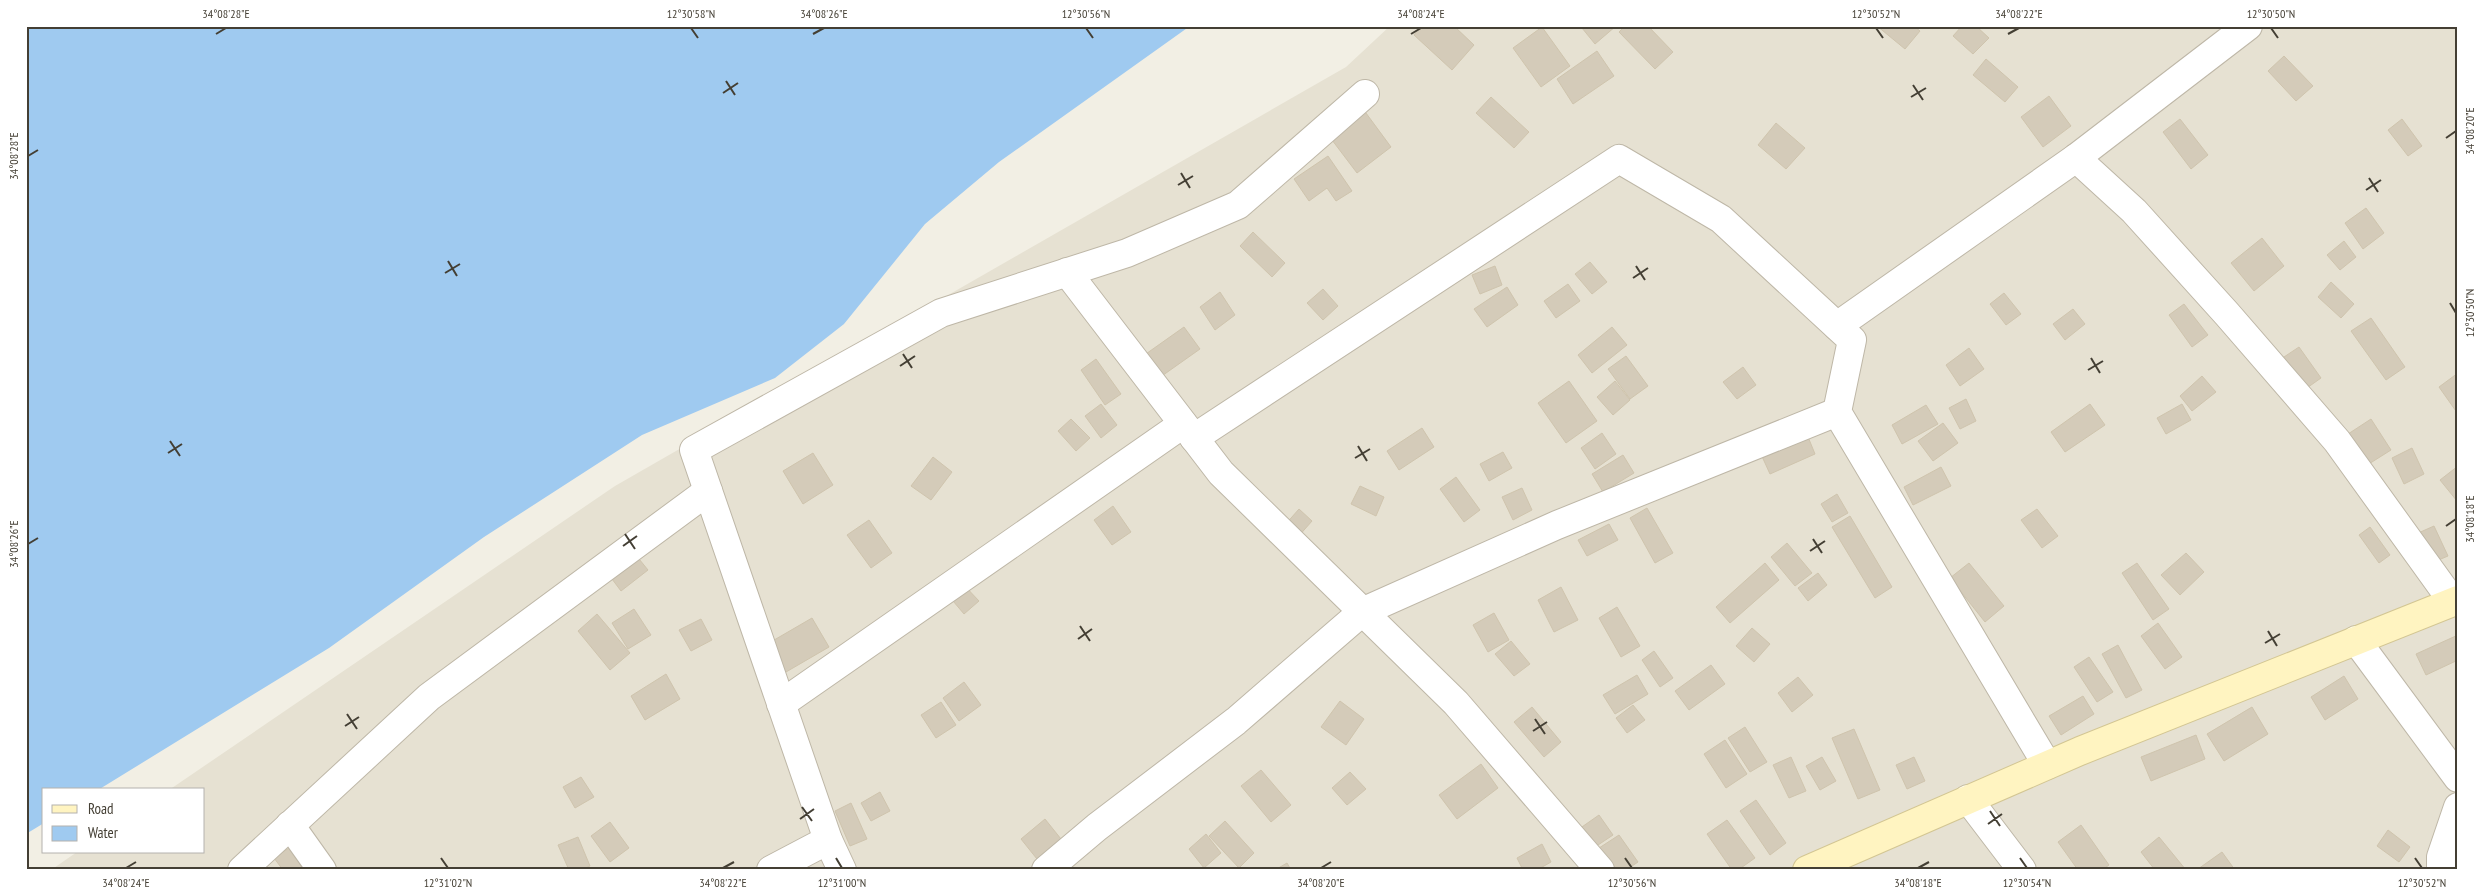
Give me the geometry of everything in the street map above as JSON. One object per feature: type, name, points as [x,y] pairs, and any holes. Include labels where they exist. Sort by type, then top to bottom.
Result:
[{"type":"street","points":[[1837,326],[2076,158],[2248,26]]},
{"type":"street","points":[[842,870],[828,840],[694,450],[941,313],[1127,253],[1238,205],[1365,94]]},
{"type":"street","points":[[1807,870],[2047,765],[2455,601],[2337,441],[2227,314],[2134,211],[2076,158]]},
{"type":"street","points":[[781,704],[1189,431],[1619,159],[1721,219],[1852,340],[1838,412],[2047,765]]},
{"type":"street","points":[[1067,272],[1221,473],[1456,703],[1600,870]]},
{"type":"street","points":[[1046,870],[1097,827],[1236,722],[1362,612],[1557,525],[1838,412]]},
{"type":"street","points":[[242,870],[429,697],[708,491]]},
{"type":"street","points":[[2356,640],[2458,778]]},
{"type":"street","points":[[1968,800],[2022,870]]},
{"type":"street","points":[[2441,870],[2442,857],[2458,807]]},
{"type":"street","points":[[290,824],[322,870]]},
{"type":"street","points":[[771,870],[828,840]]},
{"type":"shaded area","points":[[1390,26],[2458,26],[2458,870],[51,870],[74,854],[205,854],[205,788],[172,788],[615,486],[1346,67]]},
{"type":"water","points":[[26,26],[1190,26],[999,162],[925,224],[844,324],[775,378],[642,435],[484,537],[329,648],[101,788],[42,788],[42,824],[26,834]]},
{"type":"building","points":[[1421,26],[1454,26],[1474,45],[1452,70],[1414,35]]},
{"type":"building","points":[[1585,26],[1616,26],[1595,44],[1582,28]]},
{"type":"building","points":[[1625,26],[1648,26],[1673,52],[1655,69],[1619,32]]},
{"type":"building","points":[[1877,26],[1914,26],[1920,31],[1905,49]]},
{"type":"building","points":[[1962,26],[1976,26],[1989,38],[1973,54],[1953,36]]},
{"type":"building","points":[[1542,27],[1570,66],[1541,87],[1513,48]]},
{"type":"building","points":[[1597,51],[1614,76],[1573,104],[1557,79]]},
{"type":"building","points":[[2284,56],[2313,86],[2296,101],[2268,71]]},
{"type":"building","points":[[1986,59],[2018,87],[2005,102],[1973,75]]},
{"type":"building","points":[[2049,96],[2071,126],[2043,147],[2021,117]]},
{"type":"building","points":[[1491,97],[1529,132],[1514,148],[1476,113]]},
{"type":"building","points":[[1363,109],[1391,147],[1357,173],[1329,136]]},
{"type":"building","points":[[2180,119],[2208,155],[2191,169],[2163,132]]},
{"type":"building","points":[[2402,119],[2422,146],[2408,156],[2388,130]]},
{"type":"building","points":[[1776,123],[1805,148],[1786,169],[1758,145]]},
{"type":"building","points":[[1328,156],[1352,191],[1336,201],[1327,188],[1309,201],[1294,179]]},
{"type":"building","points":[[2366,208],[2384,233],[2363,249],[2345,223]]},
{"type":"building","points":[[1253,232],[1285,263],[1272,277],[1240,246]]},
{"type":"building","points":[[2262,238],[2284,266],[2254,291],[2231,263]]},
{"type":"building","points":[[2344,241],[2356,257],[2340,270],[2327,255]]},
{"type":"building","points":[[1590,262],[1607,282],[1592,294],[1575,274]]},
{"type":"building","points":[[1495,266],[1502,285],[1480,294],[1472,275]]},
{"type":"building","points":[[2331,282],[2354,304],[2341,318],[2318,297]]},
{"type":"building","points":[[1568,284],[1580,301],[1556,318],[1544,301]]},
{"type":"building","points":[[1507,287],[1518,305],[1487,327],[1474,309]]},
{"type":"building","points":[[1323,289],[1338,306],[1323,320],[1307,303]]},
{"type":"building","points":[[1220,292],[1235,315],[1215,330],[1200,307]]},
{"type":"building","points":[[2004,293],[2021,314],[2006,325],[1990,304]]},
{"type":"building","points":[[2184,304],[2208,335],[2192,347],[2169,315]]},
{"type":"building","points":[[2073,309],[2085,324],[2065,340],[2053,324]]},
{"type":"building","points":[[2371,318],[2405,367],[2386,380],[2351,331]]},
{"type":"building","points":[[1184,327],[1200,349],[1159,378],[1143,356]]},
{"type":"building","points":[[1612,327],[1627,345],[1592,373],[1578,355]]},
{"type":"building","points":[[2299,347],[2321,378],[2304,390],[2281,359]]},
{"type":"building","points":[[1969,348],[1984,369],[1960,386],[1946,365]]},
{"type":"building","points":[[1626,356],[1648,386],[1630,399],[1608,369]]},
{"type":"building","points":[[1096,359],[1121,394],[1105,405],[1081,370]]},
{"type":"building","points":[[1743,367],[1756,385],[1737,399],[1723,382]]},
{"type":"building","points":[[2458,373],[2458,414],[2439,387]]},
{"type":"building","points":[[2202,376],[2216,392],[2192,411],[2180,396]]},
{"type":"building","points":[[1569,381],[1597,421],[1566,443],[1538,403]]},
{"type":"building","points":[[1615,381],[1630,400],[1613,415],[1597,397]]},
{"type":"building","points":[[1966,399],[1976,421],[1960,429],[1949,408]]},
{"type":"building","points":[[1101,404],[1117,425],[1101,438],[1085,416]]},
{"type":"building","points":[[2090,404],[2105,425],[2065,452],[2051,432]]},
{"type":"building","points":[[2182,404],[2191,420],[2166,434],[2157,418]]},
{"type":"building","points":[[1926,405],[1938,424],[1902,444],[1892,425]]},
{"type":"building","points":[[1071,419],[1090,438],[1076,451],[1058,431]]},
{"type":"building","points":[[2371,419],[2391,450],[2364,467],[2345,436]]},
{"type":"building","points":[[1943,423],[1958,443],[1933,461],[1918,441]]},
{"type":"building","points":[[1422,428],[1434,447],[1399,470],[1387,451]]},
{"type":"building","points":[[1806,432],[1815,454],[1770,474],[1760,452]]},
{"type":"building","points":[[1602,433],[1616,454],[1595,469],[1581,448]]},
{"type":"building","points":[[2412,448],[2424,474],[2404,484],[2392,458]]},
{"type":"building","points":[[1503,452],[1512,468],[1489,481],[1480,464]]},
{"type":"building","points":[[813,453],[833,485],[803,504],[783,471]]},
{"type":"building","points":[[1623,455],[1634,473],[1603,492],[1592,474]]},
{"type":"building","points":[[933,457],[952,472],[931,500],[911,486]]},
{"type":"building","points":[[2458,466],[2458,500],[2457,501],[2440,480]]},
{"type":"building","points":[[1941,467],[1951,486],[1913,505],[1904,487]]},
{"type":"building","points":[[1456,477],[1480,510],[1464,522],[1440,489]]},
{"type":"building","points":[[1360,486],[1384,497],[1376,516],[1351,504]]},
{"type":"building","points":[[1522,488],[1532,510],[1513,520],[1502,497]]},
{"type":"building","points":[[1837,494],[1848,513],[1832,522],[1821,504]]},
{"type":"building","points":[[1113,506],[1131,532],[1112,545],[1094,520]]},
{"type":"building","points":[[1647,508],[1673,553],[1655,563],[1630,518]]},
{"type":"building","points":[[1299,509],[1312,521],[1297,538],[1284,526]]},
{"type":"building","points":[[2037,509],[2058,536],[2042,548],[2021,520]]},
{"type":"building","points":[[1850,516],[1892,587],[1875,598],[1832,527]]},
{"type":"building","points":[[869,520],[892,553],[871,568],[847,535]]},
{"type":"building","points":[[1609,524],[1618,540],[1587,556],[1578,540]]},
{"type":"building","points":[[2434,526],[2448,556],[2429,564],[2416,534]]},
{"type":"building","points":[[2370,527],[2390,555],[2379,563],[2359,535]]},
{"type":"building","points":[[1787,543],[1812,573],[1795,586],[1771,557]]},
{"type":"building","points":[[2186,553],[2204,572],[2180,595],[2161,575]]},
{"type":"building","points":[[635,554],[648,570],[621,591],[609,575]]},
{"type":"building","points":[[1765,563],[1779,580],[1730,623],[1716,607]]},
{"type":"building","points":[[1969,563],[2004,606],[1985,622],[1950,578]]},
{"type":"building","points":[[2137,563],[2169,609],[2153,620],[2122,573]]},
{"type":"building","points":[[1818,573],[1827,585],[1808,601],[1798,588]]},
{"type":"building","points":[[962,583],[979,601],[964,614],[948,595]]},
{"type":"building","points":[[1561,587],[1578,620],[1554,632],[1538,600]]},
{"type":"building","points":[[1617,607],[1640,646],[1621,657],[1599,618]]},
{"type":"building","points":[[634,609],[651,635],[628,649],[612,623]]},
{"type":"building","points":[[1494,613],[1509,640],[1488,652],[1473,625]]},
{"type":"building","points":[[597,614],[630,653],[610,670],[578,631]]},
{"type":"building","points":[[812,618],[829,647],[786,672],[769,643]]},
{"type":"building","points":[[701,619],[712,640],[691,651],[679,630]]},
{"type":"building","points":[[2158,623],[2182,657],[2165,669],[2141,636]]},
{"type":"building","points":[[1752,628],[1770,644],[1754,662],[1736,646]]},
{"type":"building","points":[[2458,635],[2458,660],[2426,675],[2416,654]]},
{"type":"building","points":[[1511,641],[1530,664],[1514,676],[1495,654]]},
{"type":"building","points":[[2118,645],[2142,690],[2126,698],[2102,654]]},
{"type":"building","points":[[1654,651],[1673,678],[1660,687],[1642,660]]},
{"type":"building","points":[[2089,657],[2113,692],[2097,702],[2074,667]]},
{"type":"building","points":[[1711,665],[1725,684],[1689,710],[1675,691]]},
{"type":"building","points":[[666,674],[680,699],[645,720],[631,696]]},
{"type":"building","points":[[1637,675],[1648,694],[1615,714],[1603,695]]},
{"type":"building","points":[[2344,676],[2358,699],[2325,720],[2311,697]]},
{"type":"building","points":[[1798,677],[1813,695],[1792,712],[1778,693]]},
{"type":"building","points":[[964,682],[981,705],[959,721],[943,698]]},
{"type":"building","points":[[2083,696],[2094,714],[2061,735],[2049,716]]},
{"type":"building","points":[[1340,701],[1364,719],[1346,745],[1321,727]]},
{"type":"building","points":[[941,702],[956,725],[936,738],[921,715]]},
{"type":"building","points":[[1633,705],[1645,720],[1627,733],[1616,718]]},
{"type":"building","points":[[1532,707],[1561,742],[1544,757],[1514,722]]},
{"type":"building","points":[[2252,707],[2268,734],[2224,761],[2207,734]]},
{"type":"building","points":[[1745,727],[1767,762],[1750,772],[1728,738]]},
{"type":"building","points":[[1854,729],[1880,790],[1858,799],[1832,738]]},
{"type":"building","points":[[2196,735],[2205,759],[2151,781],[2141,757]]},
{"type":"building","points":[[1725,740],[1747,774],[1726,788],[1704,754]]},
{"type":"building","points":[[1791,757],[1806,791],[1789,798],[1773,765]]},
{"type":"building","points":[[1822,757],[1836,781],[1820,790],[1806,766]]},
{"type":"building","points":[[1914,757],[1925,781],[1907,789],[1896,765]]},
{"type":"building","points":[[1481,764],[1498,788],[1457,819],[1439,795]]},
{"type":"building","points":[[1261,770],[1291,805],[1271,822],[1241,786]]},
{"type":"building","points":[[1350,772],[1366,789],[1347,805],[1332,788]]},
{"type":"building","points":[[581,777],[594,797],[575,808],[563,787]]},
{"type":"building","points":[[880,792],[890,811],[871,821],[861,803]]},
{"type":"building","points":[[1756,800],[1786,843],[1770,855],[1740,811]]},
{"type":"building","points":[[851,803],[867,839],[850,846],[835,811]]},
{"type":"building","points":[[1599,815],[1613,835],[1592,849],[1579,829]]},
{"type":"building","points":[[1045,819],[1061,839],[1037,859],[1021,839]]},
{"type":"building","points":[[1727,820],[1755,858],[1738,870],[1732,870],[1707,834]]},
{"type":"building","points":[[1225,821],[1254,853],[1239,868],[1209,836]]},
{"type":"building","points":[[610,822],[629,848],[610,862],[591,836]]},
{"type":"building","points":[[2081,825],[2109,865],[2102,870],[2078,870],[2058,842]]},
{"type":"building","points":[[2388,830],[2410,847],[2399,862],[2377,846]]},
{"type":"building","points":[[1206,834],[1221,853],[1204,868],[1189,849]]},
{"type":"building","points":[[1619,835],[1638,862],[1626,870],[1609,870],[1596,850]]},
{"type":"building","points":[[578,837],[590,866],[581,870],[569,870],[558,845]]},
{"type":"building","points":[[2159,837],[2186,870],[2155,870],[2141,852]]},
{"type":"building","points":[[1542,844],[1551,862],[1537,870],[1523,870],[1517,858]]},
{"type":"building","points":[[289,848],[304,870],[283,870],[274,858]]},
{"type":"building","points":[[2458,849],[2458,864],[2451,860]]},
{"type":"building","points":[[2222,852],[2235,870],[2198,869]]},
{"type":"building","points":[[1287,863],[1291,870],[1275,870]]}]
